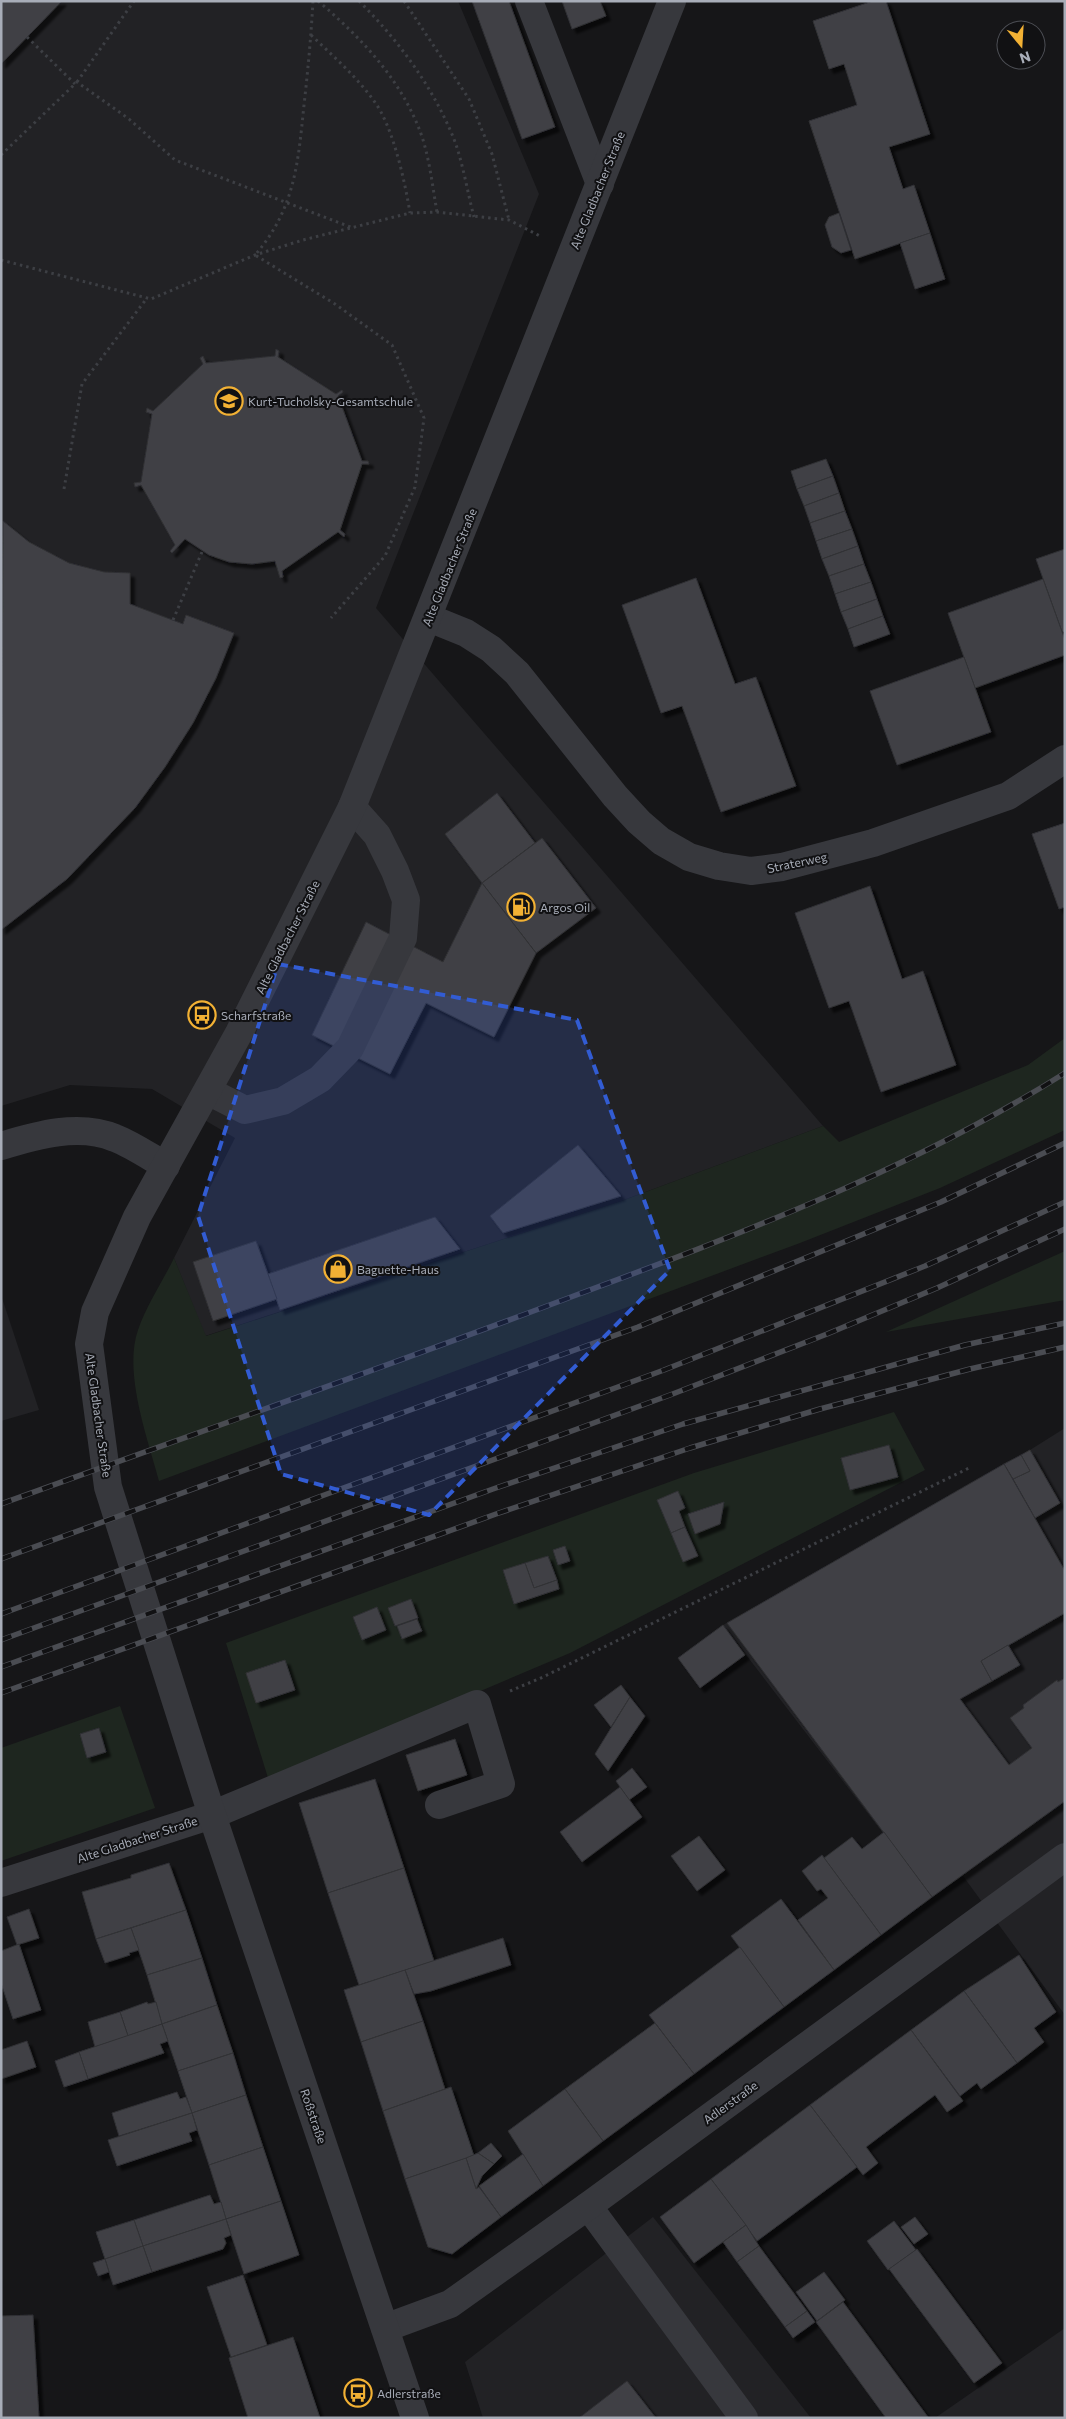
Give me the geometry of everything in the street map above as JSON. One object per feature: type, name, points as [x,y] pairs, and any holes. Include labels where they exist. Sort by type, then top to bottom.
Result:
[{"type":"street","points":[[529,1],[600,184]]},
{"type":"street","name":"Alte Gladbacher Straße","points":[[1,1883],[212,1815],[108,1487],[89,1344],[96,1312],[137,1217],[239,1033],[352,807],[672,1]]},
{"type":"street","name":"Straterweg","points":[[428,618],[466,633],[491,649],[517,673],[638,822],[661,841],[689,857],[719,866],[751,871],[782,867],[873,843],[1008,796],[1065,759]]},
{"type":"street","points":[[208,1091],[245,1110],[283,1101],[320,1079],[350,1048],[403,938],[406,900],[396,871],[378,836],[352,807]]},
{"type":"street","points":[[1,1146],[36,1135],[72,1131],[95,1133],[115,1138],[166,1166]]},
{"type":"street","points":[[212,1815],[477,1704],[501,1784],[439,1804]]},
{"type":"street","name":"Roßstraße","points":[[212,1815],[415,2418]]},
{"type":"street","name":"Adlerstraße","points":[[385,2328],[450,2304],[588,2206],[1065,1857]]},
{"type":"street","points":[[588,2206],[744,2418]]},
{"type":"path","points":[[1,154],[76,83],[134,1]]},
{"type":"path","points":[[255,255],[271,237],[288,203],[298,170],[313,1]]},
{"type":"path","points":[[318,1],[352,31],[389,73],[418,126],[437,212]]},
{"type":"path","points":[[359,1],[405,54],[430,90],[452,134],[474,217]]},
{"type":"path","points":[[404,1],[469,99],[492,154],[509,220]]},
{"type":"path","points":[[311,34],[348,70],[376,102],[395,146],[410,213]]},
{"type":"path","points":[[27,37],[76,83],[129,119],[175,160],[354,228]]},
{"type":"path","points":[[1,260],[151,299],[255,255],[303,240],[410,213],[437,212],[509,220],[573,252]]},
{"type":"path","points":[[255,255],[335,304],[392,344],[424,418],[414,487],[385,556],[331,618]]},
{"type":"path","points":[[64,489],[82,384],[147,298]]},
{"type":"path","points":[[173,620],[202,552]]},
{"type":"path","points":[[477,1704],[550,1674],[969,1468]]},
{"type":"highlighted area","points":[[278,964],[577,1020],[670,1270],[429,1515],[281,1474],[198,1216]]},
{"type":"shaded area","name":"Kurt-Tucholsky-Gesamtschule","points":[[1,1],[458,1],[539,194],[376,608],[823,1126],[624,1200],[205,1336],[174,1258],[235,1138],[152,1089],[70,1085],[1,1106]]},
{"type":"shaded area","points":[[1065,1038],[1065,1130],[940,1188],[800,1243],[159,1481],[135,1386],[134,1347],[145,1312],[174,1258],[206,1336],[624,1200],[823,1126],[839,1142],[1028,1065]]},
{"type":"shaded area","points":[[1065,1251],[1065,1300],[886,1332]]},
{"type":"shaded area","points":[[1,1295],[39,1410],[1,1421]]},
{"type":"shaded area","points":[[894,1412],[925,1470],[570,1653],[269,1781],[226,1643],[694,1473]]},
{"type":"shaded area","points":[[1065,1428],[1065,2015],[963,1876],[932,1897],[723,1625],[1030,1450]]},
{"type":"shaded area","points":[[120,1706],[155,1808],[1,1861],[1,1748]]},
{"type":"shaded area","points":[[653,2217],[811,2418],[483,2418],[465,2362]]},
{"type":"shaded area","points":[[1065,2328],[1065,2418],[935,2418]]},
{"type":"building","points":[[1,1],[62,1],[1,64]]},
{"type":"building","points":[[472,1],[509,1],[555,127],[522,139]]},
{"type":"building","points":[[562,1],[600,1],[606,16],[572,29]]},
{"type":"building","points":[[873,1],[886,1],[930,134],[889,147],[903,189],[914,185],[930,233],[855,259],[809,121],[857,105],[844,64],[829,69],[813,21]]},
{"type":"building","points":[[839,213],[851,250],[841,253],[832,247],[825,225],[829,217]]},
{"type":"building","points":[[930,233],[945,279],[915,289],[900,243]]},
{"type":"building","points":[[276,349],[279,351],[278,357],[336,394],[342,390],[343,392],[338,396],[362,461],[368,461],[369,464],[362,464],[340,530],[345,534],[344,537],[338,532],[282,571],[283,577],[280,578],[275,561],[252,564],[229,562],[209,555],[185,539],[172,553],[170,551],[175,545],[141,485],[135,487],[134,483],[141,482],[152,414],[146,412],[147,408],[153,411],[203,364],[200,358],[203,356],[206,363],[275,356]]},
{"type":"building","points":[[826,459],[833,476],[797,489],[791,471]]},
{"type":"building","points":[[833,476],[839,493],[804,506],[797,489]]},
{"type":"building","points":[[839,493],[845,511],[810,523],[804,506]]},
{"type":"building","points":[[845,511],[852,529],[816,541],[810,523]]},
{"type":"building","points":[[3,521],[29,542],[69,563],[104,572],[130,573],[130,604],[183,624],[186,615],[234,633],[216,678],[193,723],[165,767],[135,808],[67,879],[1,930]]},
{"type":"building","points":[[852,529],[858,546],[822,559],[816,541]]},
{"type":"building","points":[[858,546],[864,564],[829,576],[822,559]]},
{"type":"building","points":[[1065,549],[1065,631],[1062,632],[1036,559]]},
{"type":"building","points":[[864,564],[871,582],[835,594],[829,576]]},
{"type":"building","points":[[696,578],[735,684],[756,677],[796,786],[721,812],[682,706],[661,713],[622,605]]},
{"type":"building","points":[[1043,579],[1065,640],[1065,655],[975,688],[948,613]]},
{"type":"building","points":[[871,582],[877,599],[841,612],[835,594]]},
{"type":"building","points":[[877,599],[883,616],[848,629],[841,612]]},
{"type":"building","points":[[883,616],[890,634],[854,647],[848,629]]},
{"type":"building","points":[[964,657],[991,732],[897,765],[870,691]]},
{"type":"building","points":[[497,793],[535,843],[482,883],[445,834]]},
{"type":"building","points":[[1065,823],[1065,907],[1059,909],[1032,834]]},
{"type":"building","points":[[542,838],[596,908],[536,953],[482,883]]},
{"type":"building","points":[[482,883],[536,953],[494,1037],[426,1003],[390,1074],[312,1035],[366,922],[443,962]]},
{"type":"building","points":[[870,886],[902,979],[923,971],[956,1065],[881,1092],[849,1001],[829,1008],[795,913]]},
{"type":"building","points":[[578,1145],[621,1196],[503,1233],[490,1216]]},
{"type":"building","points":[[435,1217],[460,1249],[280,1310],[268,1274]]},
{"type":"building","points":[[256,1241],[277,1299],[213,1321],[193,1262]]},
{"type":"building","points":[[889,1445],[898,1477],[850,1490],[841,1458]]},
{"type":"building","points":[[1030,1450],[1060,1503],[1035,1518],[1013,1479],[1030,1471],[1021,1455]]},
{"type":"building","points":[[1021,1455],[1030,1471],[1013,1479],[1004,1464]]},
{"type":"building","points":[[1004,1464],[1065,1571],[1065,1613],[981,1661],[992,1681],[960,1699],[1009,1765],[1032,1748],[1010,1718],[1024,1708],[1023,1705],[1057,1680],[1058,1682],[1065,1678],[1065,1801],[932,1897],[727,1623]]},
{"type":"building","points":[[678,1491],[685,1508],[679,1511],[685,1527],[671,1533],[657,1500]]},
{"type":"building","points":[[724,1502],[720,1524],[695,1534],[688,1514]]},
{"type":"building","points":[[685,1527],[698,1556],[683,1562],[671,1533]]},
{"type":"building","points":[[565,1546],[570,1561],[558,1565],[553,1550]]},
{"type":"building","points":[[548,1556],[557,1580],[534,1588],[525,1563]]},
{"type":"building","points":[[525,1563],[534,1588],[557,1580],[559,1589],[514,1604],[503,1570]]},
{"type":"building","points":[[411,1599],[418,1618],[395,1626],[388,1608]]},
{"type":"building","points":[[377,1607],[386,1630],[362,1640],[353,1617]]},
{"type":"building","points":[[417,1619],[422,1631],[402,1639],[397,1626]]},
{"type":"building","points":[[723,1625],[745,1655],[700,1688],[678,1658]]},
{"type":"building","points":[[1008,1645],[1020,1665],[992,1681],[981,1661]]},
{"type":"building","points":[[285,1660],[295,1690],[256,1703],[246,1673]]},
{"type":"building","points":[[621,1685],[630,1697],[611,1727],[594,1705]]},
{"type":"building","points":[[630,1697],[645,1716],[608,1771],[595,1754]]},
{"type":"building","points":[[99,1728],[106,1752],[87,1758],[80,1734]]},
{"type":"building","points":[[455,1739],[467,1775],[418,1791],[406,1755]]},
{"type":"building","points":[[632,1768],[647,1787],[629,1800],[616,1781]]},
{"type":"building","points":[[375,1779],[404,1868],[328,1893],[299,1803]]},
{"type":"building","points":[[620,1787],[642,1817],[582,1862],[560,1832]]},
{"type":"building","points":[[884,1832],[932,1897],[881,1935],[824,1858],[852,1837],[862,1849]]},
{"type":"building","points":[[699,1836],[725,1870],[697,1891],[671,1856]]},
{"type":"building","points":[[822,1855],[881,1935],[834,1970],[798,1920],[828,1898],[821,1889],[817,1891],[802,1871]]},
{"type":"building","points":[[169,1863],[186,1910],[96,1939],[82,1892],[131,1878],[131,1875]]},
{"type":"building","points":[[404,1868],[434,1961],[359,1985],[328,1893]]},
{"type":"building","points":[[781,1899],[834,1970],[784,2007],[731,1936]]},
{"type":"building","points":[[29,1909],[39,1938],[17,1945],[7,1917]]},
{"type":"building","points":[[186,1910],[202,1958],[147,1975],[131,1928]]},
{"type":"building","points":[[131,1928],[139,1950],[105,1963],[96,1939]]},
{"type":"building","points":[[503,1938],[511,1965],[431,1991],[414,1994],[405,1970]]},
{"type":"building","points":[[19,1944],[41,2010],[13,2019],[1,1983],[1,1951]]},
{"type":"building","points":[[740,1947],[784,2007],[694,2074],[649,2015]]},
{"type":"building","points":[[1019,1955],[1056,2012],[1034,2028],[1044,2042],[1017,2063],[964,1991]]},
{"type":"building","points":[[202,1958],[217,2005],[162,2024],[147,1975]]},
{"type":"building","points":[[405,1970],[423,2021],[361,2042],[344,1990]]},
{"type":"building","points":[[964,1991],[1017,2063],[981,2089],[977,2083],[960,2096],[911,2030]]},
{"type":"building","points":[[147,2002],[148,2004],[156,2002],[162,2024],[128,2036],[120,2012]]},
{"type":"building","points":[[217,2005],[233,2053],[178,2071],[162,2024]]},
{"type":"building","points":[[120,2012],[128,2036],[95,2047],[88,2022]]},
{"type":"building","points":[[423,2021],[445,2089],[383,2111],[361,2042]]},
{"type":"building","points":[[655,2023],[694,2074],[603,2141],[565,2089]]},
{"type":"building","points":[[162,2024],[168,2041],[160,2044],[164,2053],[88,2079],[79,2052]]},
{"type":"building","points":[[911,2030],[963,2101],[947,2112],[935,2095],[866,2147],[878,2163],[863,2175],[810,2105]]},
{"type":"building","points":[[27,2041],[36,2067],[1,2079],[1,2050]]},
{"type":"building","points":[[79,2052],[88,2079],[64,2087],[55,2061]]},
{"type":"building","points":[[233,2053],[246,2095],[192,2113],[178,2071]]},
{"type":"building","points":[[451,2087],[474,2156],[405,2179],[383,2111]]},
{"type":"building","points":[[565,2089],[603,2141],[543,2186],[508,2131]]},
{"type":"building","points":[[177,2092],[180,2099],[186,2097],[192,2113],[119,2136],[112,2113]]},
{"type":"building","points":[[246,2095],[263,2147],[209,2165],[192,2113]]},
{"type":"building","points":[[810,2105],[857,2167],[757,2241],[711,2179]]},
{"type":"building","points":[[192,2113],[197,2130],[189,2133],[192,2141],[117,2166],[108,2140]]},
{"type":"building","points":[[491,2143],[502,2156],[494,2164],[478,2153]]},
{"type":"building","points":[[263,2147],[281,2201],[226,2219],[209,2165]]},
{"type":"building","points":[[478,2153],[494,2164],[482,2176],[476,2189],[466,2158]]},
{"type":"building","points":[[523,2154],[543,2186],[501,2217],[479,2186]]},
{"type":"building","points":[[466,2158],[476,2189],[479,2187],[501,2217],[452,2254],[428,2247],[405,2179]]},
{"type":"building","points":[[711,2179],[746,2225],[694,2263],[660,2217]]},
{"type":"building","points":[[210,2195],[214,2204],[221,2202],[226,2219],[143,2246],[134,2220]]},
{"type":"building","points":[[281,2201],[299,2255],[244,2274],[226,2219]]},
{"type":"building","points":[[915,2217],[928,2234],[914,2244],[901,2227]]},
{"type":"building","points":[[226,2219],[231,2235],[224,2238],[226,2243],[223,2249],[152,2272],[143,2246]]},
{"type":"building","points":[[134,2220],[143,2246],[105,2259],[96,2232]]},
{"type":"building","points":[[894,2221],[916,2250],[888,2270],[867,2241]]},
{"type":"building","points":[[746,2225],[759,2246],[737,2262],[723,2242]]},
{"type":"building","points":[[143,2246],[152,2272],[113,2285],[105,2259]]},
{"type":"building","points":[[759,2246],[807,2311],[785,2327],[737,2262]]},
{"type":"building","points":[[917,2249],[1002,2363],[974,2383],[889,2269]]},
{"type":"building","points":[[105,2259],[109,2272],[98,2276],[93,2263]]},
{"type":"building","points":[[824,2272],[845,2300],[817,2321],[796,2292]]},
{"type":"building","points":[[243,2275],[267,2345],[231,2357],[207,2287]]},
{"type":"building","points":[[843,2302],[928,2417],[886,2418],[816,2322]]},
{"type":"building","points":[[807,2311],[815,2322],[793,2338],[785,2327]]},
{"type":"building","points":[[33,2315],[39,2418],[1,2418],[1,2316]]},
{"type":"building","points":[[293,2337],[320,2418],[248,2418],[229,2358]]},
{"type":"building","points":[[627,2381],[656,2418],[579,2418]]},
{"type":"railway","points":[[1,1504],[358,1376],[761,1224],[824,1198],[947,1140],[1065,1073]]},
{"type":"railway","points":[[1,1559],[638,1327],[941,1202],[1065,1143]]},
{"type":"railway","points":[[1,1614],[664,1370],[925,1266],[1065,1202]]},
{"type":"railway","points":[[1,1640],[670,1395],[827,1334],[937,1288],[1065,1229]]},
{"type":"railway","points":[[1,1667],[493,1489],[683,1424],[965,1345],[1065,1323]]},
{"type":"railway","points":[[1,1693],[496,1514],[690,1448],[820,1409],[970,1369],[1065,1347]]},
{"type":"place","name":"Kurt-Tucholsky-Gesamtschule","points":[[229,401]]},
{"type":"place","name":"Argos Oil","points":[[521,907]]},
{"type":"place","name":"Scharfstraße","points":[[202,1015]]},
{"type":"place","name":"Baguette-Haus","points":[[338,1269]]},
{"type":"place","name":"Adlerstraße","points":[[358,2393]]}]
